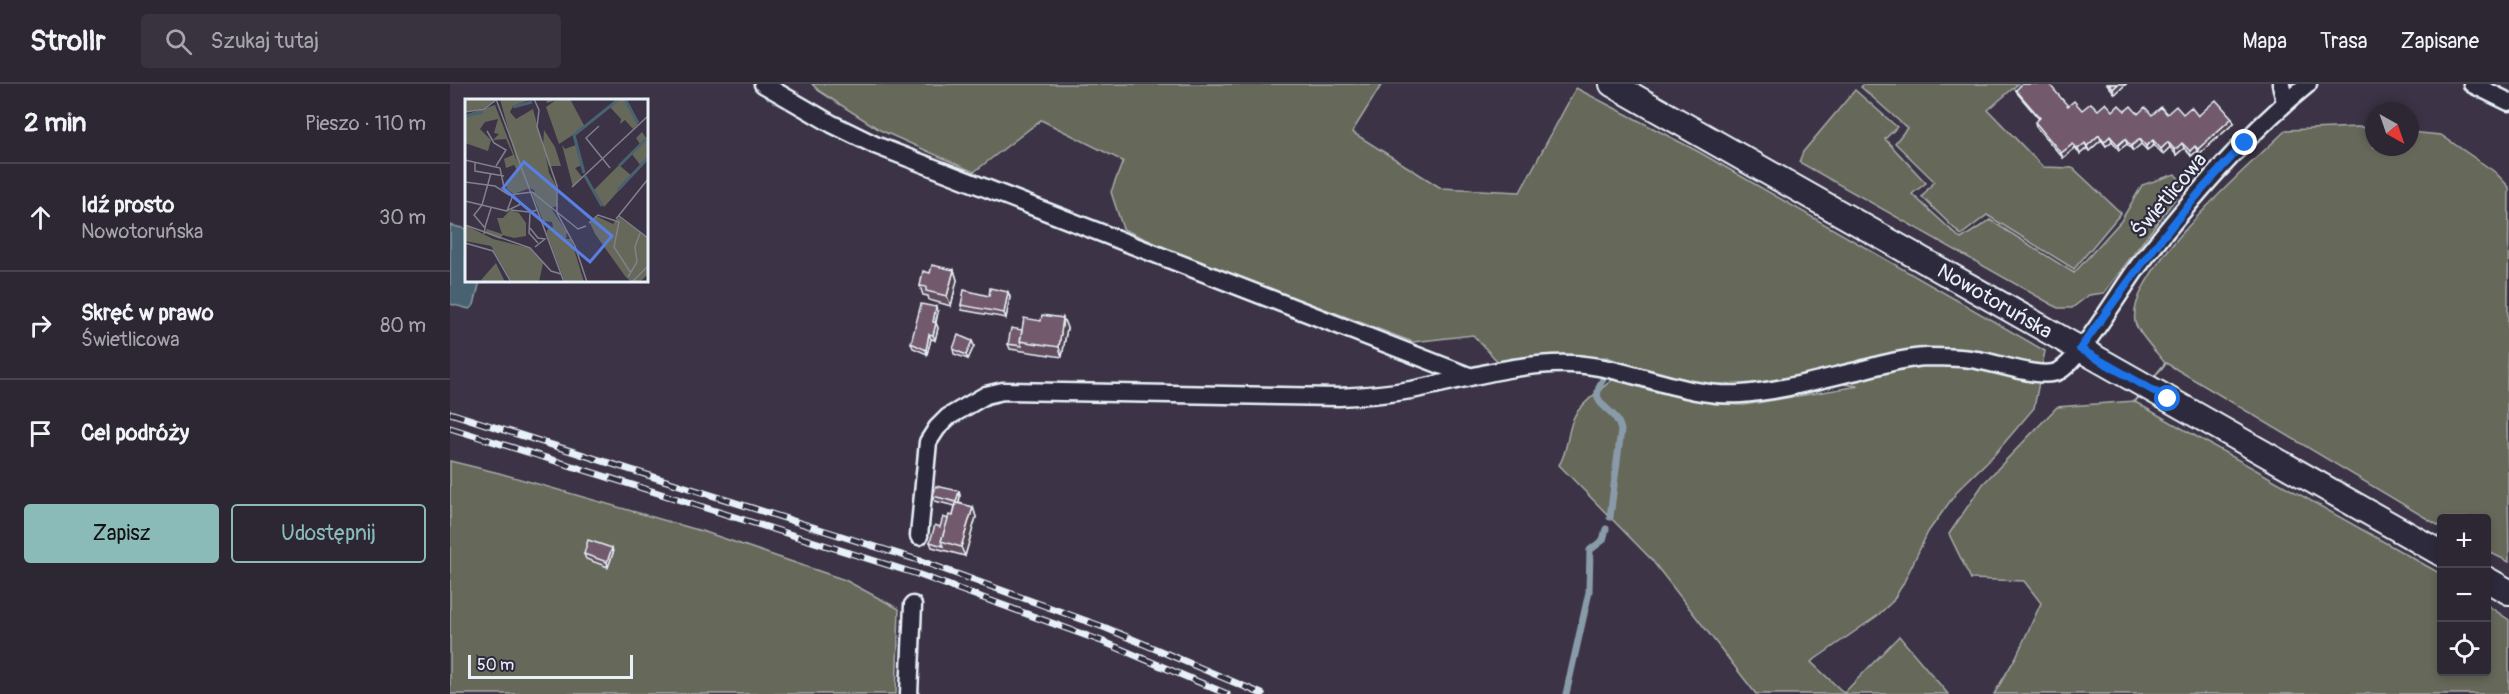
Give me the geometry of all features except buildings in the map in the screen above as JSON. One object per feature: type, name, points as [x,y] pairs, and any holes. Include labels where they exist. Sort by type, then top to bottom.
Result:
[{"type":"main road","name":"Nowotoruńska","points":[[1612,84],[2437,551]]},
{"type":"main road","points":[[2491,581],[2509,592]]},
{"type":"street","points":[[763,84],[832,124],[875,145],[1469,376]]},
{"type":"street","points":[[2281,84],[2285,102]]},
{"type":"street","name":"Świetlicowa","points":[[919,536],[928,442],[948,417],[986,395],[1003,391],[1338,397],[1404,391],[1504,368],[1568,364],[1591,366],[1708,395],[1741,394],[1778,389],[1924,357],[1975,359],[2046,374],[2061,370],[2080,349],[2139,265],[2220,168],[2285,102],[2308,84]]},
{"type":"street","points":[[2472,84],[2509,102]]},
{"type":"street","points":[[909,694],[913,605]]},
{"type":"green space","points":[[812,84],[1382,84],[1352,132],[1441,188],[1520,192],[1576,88],[1699,152],[2045,351],[2034,408],[1994,455],[1959,489],[1928,532],[1893,601],[1877,616],[1811,662],[1844,693],[1899,636],[1948,694],[1756,694],[1651,559],[1559,465],[1578,410],[1613,379],[1652,391],[1715,404],[1744,405],[1859,386],[1817,381],[1741,394],[1654,375],[1607,357],[1501,365],[1473,335],[1413,342],[1186,257],[1123,229],[1111,192],[1123,161],[1041,120],[974,172],[880,130],[819,91]]},
{"type":"green space","points":[[1864,84],[2018,84],[1988,110],[2043,167],[2073,168],[2121,213],[2074,269],[1987,215],[1961,235],[1922,197],[1934,181],[1895,143],[1907,128],[1861,87]]},
{"type":"green space","points":[[1855,90],[1897,127],[1885,139],[1926,183],[1912,194],[1961,239],[1990,220],[2074,273],[2121,221],[2142,185],[2175,174],[2185,186],[2104,293],[2089,295],[2072,308],[2058,308],[1799,162],[1803,152]]},
{"type":"green space","points":[[2365,127],[2365,156],[2419,156],[2419,133],[2441,135],[2495,172],[2509,187],[2507,414],[2509,562],[2491,553],[2491,514],[2437,514],[2437,525],[2166,363],[2135,402],[2437,572],[2437,676],[2491,676],[2491,608],[2509,620],[2509,694],[1994,694],[2016,657],[2041,603],[2024,581],[1971,579],[1949,534],[1983,484],[2057,407],[2134,401],[2165,363],[2143,337],[2135,322],[2137,301],[2150,276],[2194,220],[2286,130]]},
{"type":"green space","points":[[450,461],[705,532],[845,580],[899,609],[896,694],[450,694]]},
{"type":"water","points":[[450,225],[465,229],[465,282],[480,282],[474,305],[469,309],[450,304]]},
{"type":"waterway","points":[[1609,370],[1601,383],[1598,399],[1617,420],[1621,430],[1610,517]]},
{"type":"waterway","points":[[1566,694],[1589,592],[1590,550],[1603,540],[1606,529]]},
{"type":"railway","points":[[450,413],[921,561],[1106,628],[1262,694]]},
{"type":"railway","points":[[450,428],[917,574],[1104,642],[1227,694]]},
{"type":"route","points":[[2168,399],[2080,349],[2139,265],[2220,168],[2245,143]]}]
